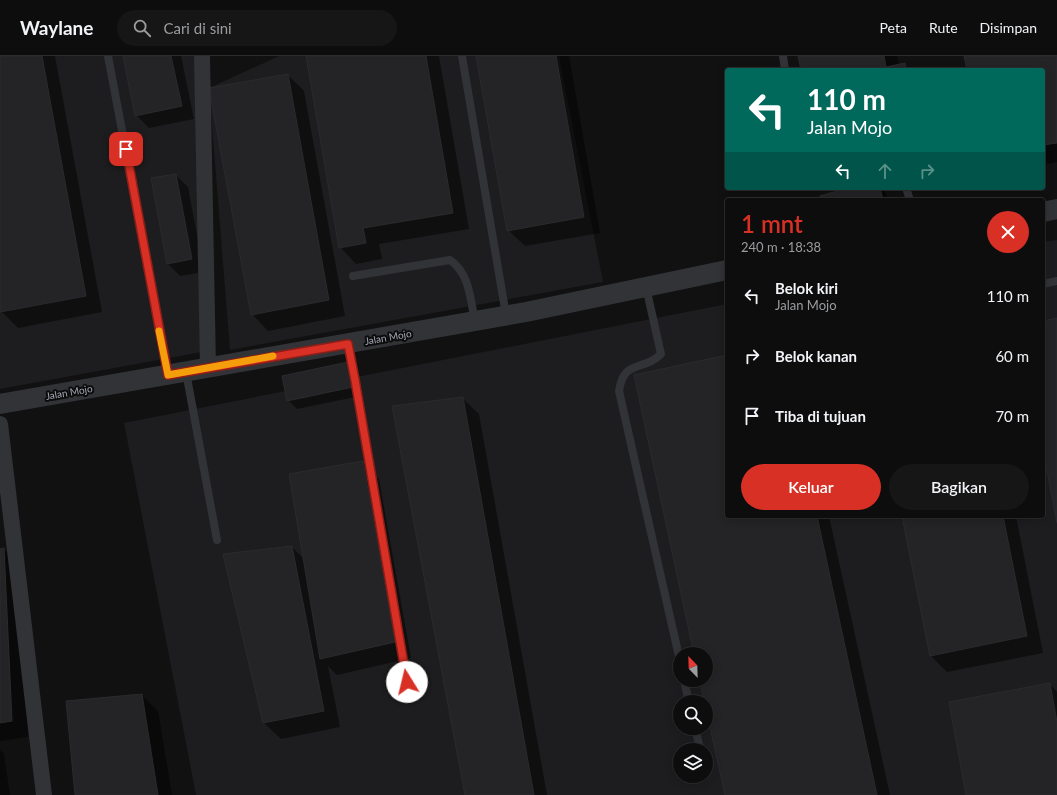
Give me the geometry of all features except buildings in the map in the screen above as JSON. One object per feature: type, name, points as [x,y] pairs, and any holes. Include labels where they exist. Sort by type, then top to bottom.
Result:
[{"type":"street","points":[[202,56],[208,367]]},
{"type":"street","points":[[1045,212],[1057,209]]},
{"type":"street","name":"Jalan Mojo","points":[[0,404],[506,316],[725,270]]},
{"type":"street","points":[[0,424],[44,795]]},
{"type":"lane","points":[[108,56],[177,373],[217,540]]},
{"type":"lane","points":[[462,56],[506,316]]},
{"type":"lane","points":[[783,56],[785,68]]},
{"type":"lane","points":[[353,276],[450,260],[458,266],[465,275],[475,321]]},
{"type":"lane","points":[[1045,284],[1057,281]]},
{"type":"lane","points":[[646,287],[661,354],[655,360],[635,367],[625,373],[620,382],[619,392],[677,647]]},
{"type":"lane","points":[[348,344],[409,697]]},
{"type":"shaded area","points":[[0,56],[194,56],[207,351],[0,389]]},
{"type":"shaded area","points":[[279,56],[559,56],[603,282],[230,350],[209,88]]},
{"type":"shaded area","points":[[1057,240],[1057,795],[196,795],[124,423],[725,304],[725,518],[1045,518],[1045,242]]},
{"type":"slow traffic","points":[[159,331],[168,375],[273,356]]},
{"type":"route","points":[[126,149],[168,375],[348,344],[407,682]]}]
